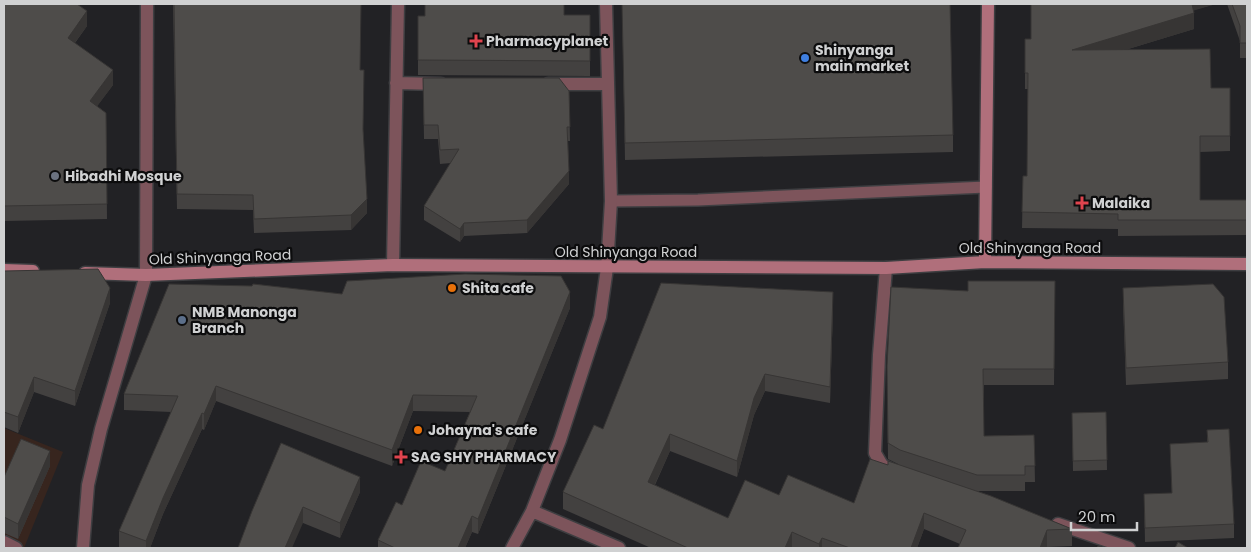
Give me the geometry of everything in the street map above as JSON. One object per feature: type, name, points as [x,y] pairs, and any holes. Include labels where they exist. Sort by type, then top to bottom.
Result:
[{"type":"main road","points":[[984,262],[988,4]]},
{"type":"main road","name":"Old Shinyanga Road","points":[[70,273],[146,275],[393,265],[608,268],[886,268],[984,262],[1247,264]]},
{"type":"main road","points":[[4,270],[42,272]]},
{"type":"street","points":[[83,548],[88,485],[101,429],[146,275],[147,4]]},
{"type":"street","points":[[393,265],[398,4]]},
{"type":"street","points":[[512,548],[532,511],[560,440],[600,317],[608,268],[612,201],[606,4]]},
{"type":"street","points":[[396,83],[454,84]]},
{"type":"street","points":[[531,84],[608,84]]},
{"type":"street","points":[[886,268],[879,355],[875,453],[882,464],[905,476]]},
{"type":"street","points":[[532,511],[618,548]]},
{"type":"street","points":[[1044,520],[1129,548]]},
{"type":"street","points":[[4,542],[16,548]]},
{"type":"lane","points":[[612,201],[698,200],[986,187]]},
{"type":"shaded area","points":[[4,428],[63,452],[24,548],[4,548]]},
{"type":"building","points":[[4,4],[77,4],[87,11],[68,38],[113,70],[90,101],[106,113],[107,204],[4,206]]},
{"type":"building","points":[[174,4],[361,4],[360,70],[364,70],[363,129],[367,199],[351,215],[254,219],[253,195],[177,194]]},
{"type":"building","points":[[425,4],[564,4],[564,15],[590,15],[590,61],[418,60],[418,16],[425,16]]},
{"type":"building","points":[[622,4],[950,4],[953,135],[625,143]]},
{"type":"building","points":[[1031,4],[1192,4],[1194,13],[1072,50],[1210,49],[1211,88],[1230,88],[1230,136],[1200,136],[1200,200],[1247,200],[1247,220],[1118,220],[1118,214],[1022,212],[1023,176],[1027,176],[1028,73],[1025,73],[1025,39],[1031,39]]},
{"type":"building","points":[[1232,4],[1247,4],[1247,43],[1240,43],[1240,26]]},
{"type":"building","points":[[423,78],[559,78],[569,91],[570,127],[567,127],[569,171],[527,220],[464,223],[460,229],[424,206],[459,149],[440,150],[438,125],[424,125]]},
{"type":"building","points":[[98,269],[110,288],[75,391],[34,377],[18,417],[4,412],[4,271]]},
{"type":"building","points":[[465,274],[561,276],[570,292],[478,519],[472,516],[458,548],[395,548],[378,540],[396,502],[402,505],[421,461],[445,471],[477,396],[413,395],[392,450],[216,386],[163,498],[146,541],[119,531],[178,396],[124,394],[169,284],[252,286],[253,284],[342,294],[347,281]]},
{"type":"building","points":[[968,281],[1055,281],[1054,369],[983,369],[984,436],[1034,435],[1035,466],[1025,466],[1025,475],[977,475],[900,450],[888,443],[887,366],[891,287],[968,291]]},
{"type":"building","points":[[661,283],[833,292],[830,387],[765,374],[754,398],[737,461],[670,434],[648,482],[728,518],[745,480],[779,495],[788,475],[854,503],[870,459],[888,465],[888,461],[991,496],[1072,529],[1047,530],[1040,548],[958,548],[966,530],[924,513],[911,548],[850,548],[822,538],[819,544],[792,532],[785,548],[688,548],[563,492],[594,425],[603,429]]},
{"type":"building","points":[[1213,284],[1224,297],[1228,362],[1126,368],[1123,288]]},
{"type":"building","points":[[1106,412],[1107,460],[1073,461],[1072,413]]},
{"type":"building","points":[[1229,429],[1234,524],[1145,528],[1144,494],[1172,493],[1170,444],[1208,442],[1207,430]]},
{"type":"building","points":[[21,439],[50,451],[18,524],[4,517],[4,477]]},
{"type":"building","points":[[281,443],[360,477],[340,523],[303,507],[285,548],[238,548],[252,511]]},
{"type":"building","points":[[1178,542],[1188,548],[1175,548]]},
{"type":"place","name":"Pharmacyplanet","points":[[476,41]]},
{"type":"place","name":"Shinyanga main market","points":[[805,58]]},
{"type":"place","name":"Hibadhi Mosque","points":[[55,176]]},
{"type":"place","name":"Malaika","points":[[1082,203]]},
{"type":"place","name":"Shita cafe","points":[[452,288]]},
{"type":"place","name":"NMB Manonga Branch","points":[[182,320]]},
{"type":"place","name":"Johayna's cafe","points":[[418,430]]},
{"type":"place","name":"SAG SHY PHARMACY","points":[[401,457]]}]
